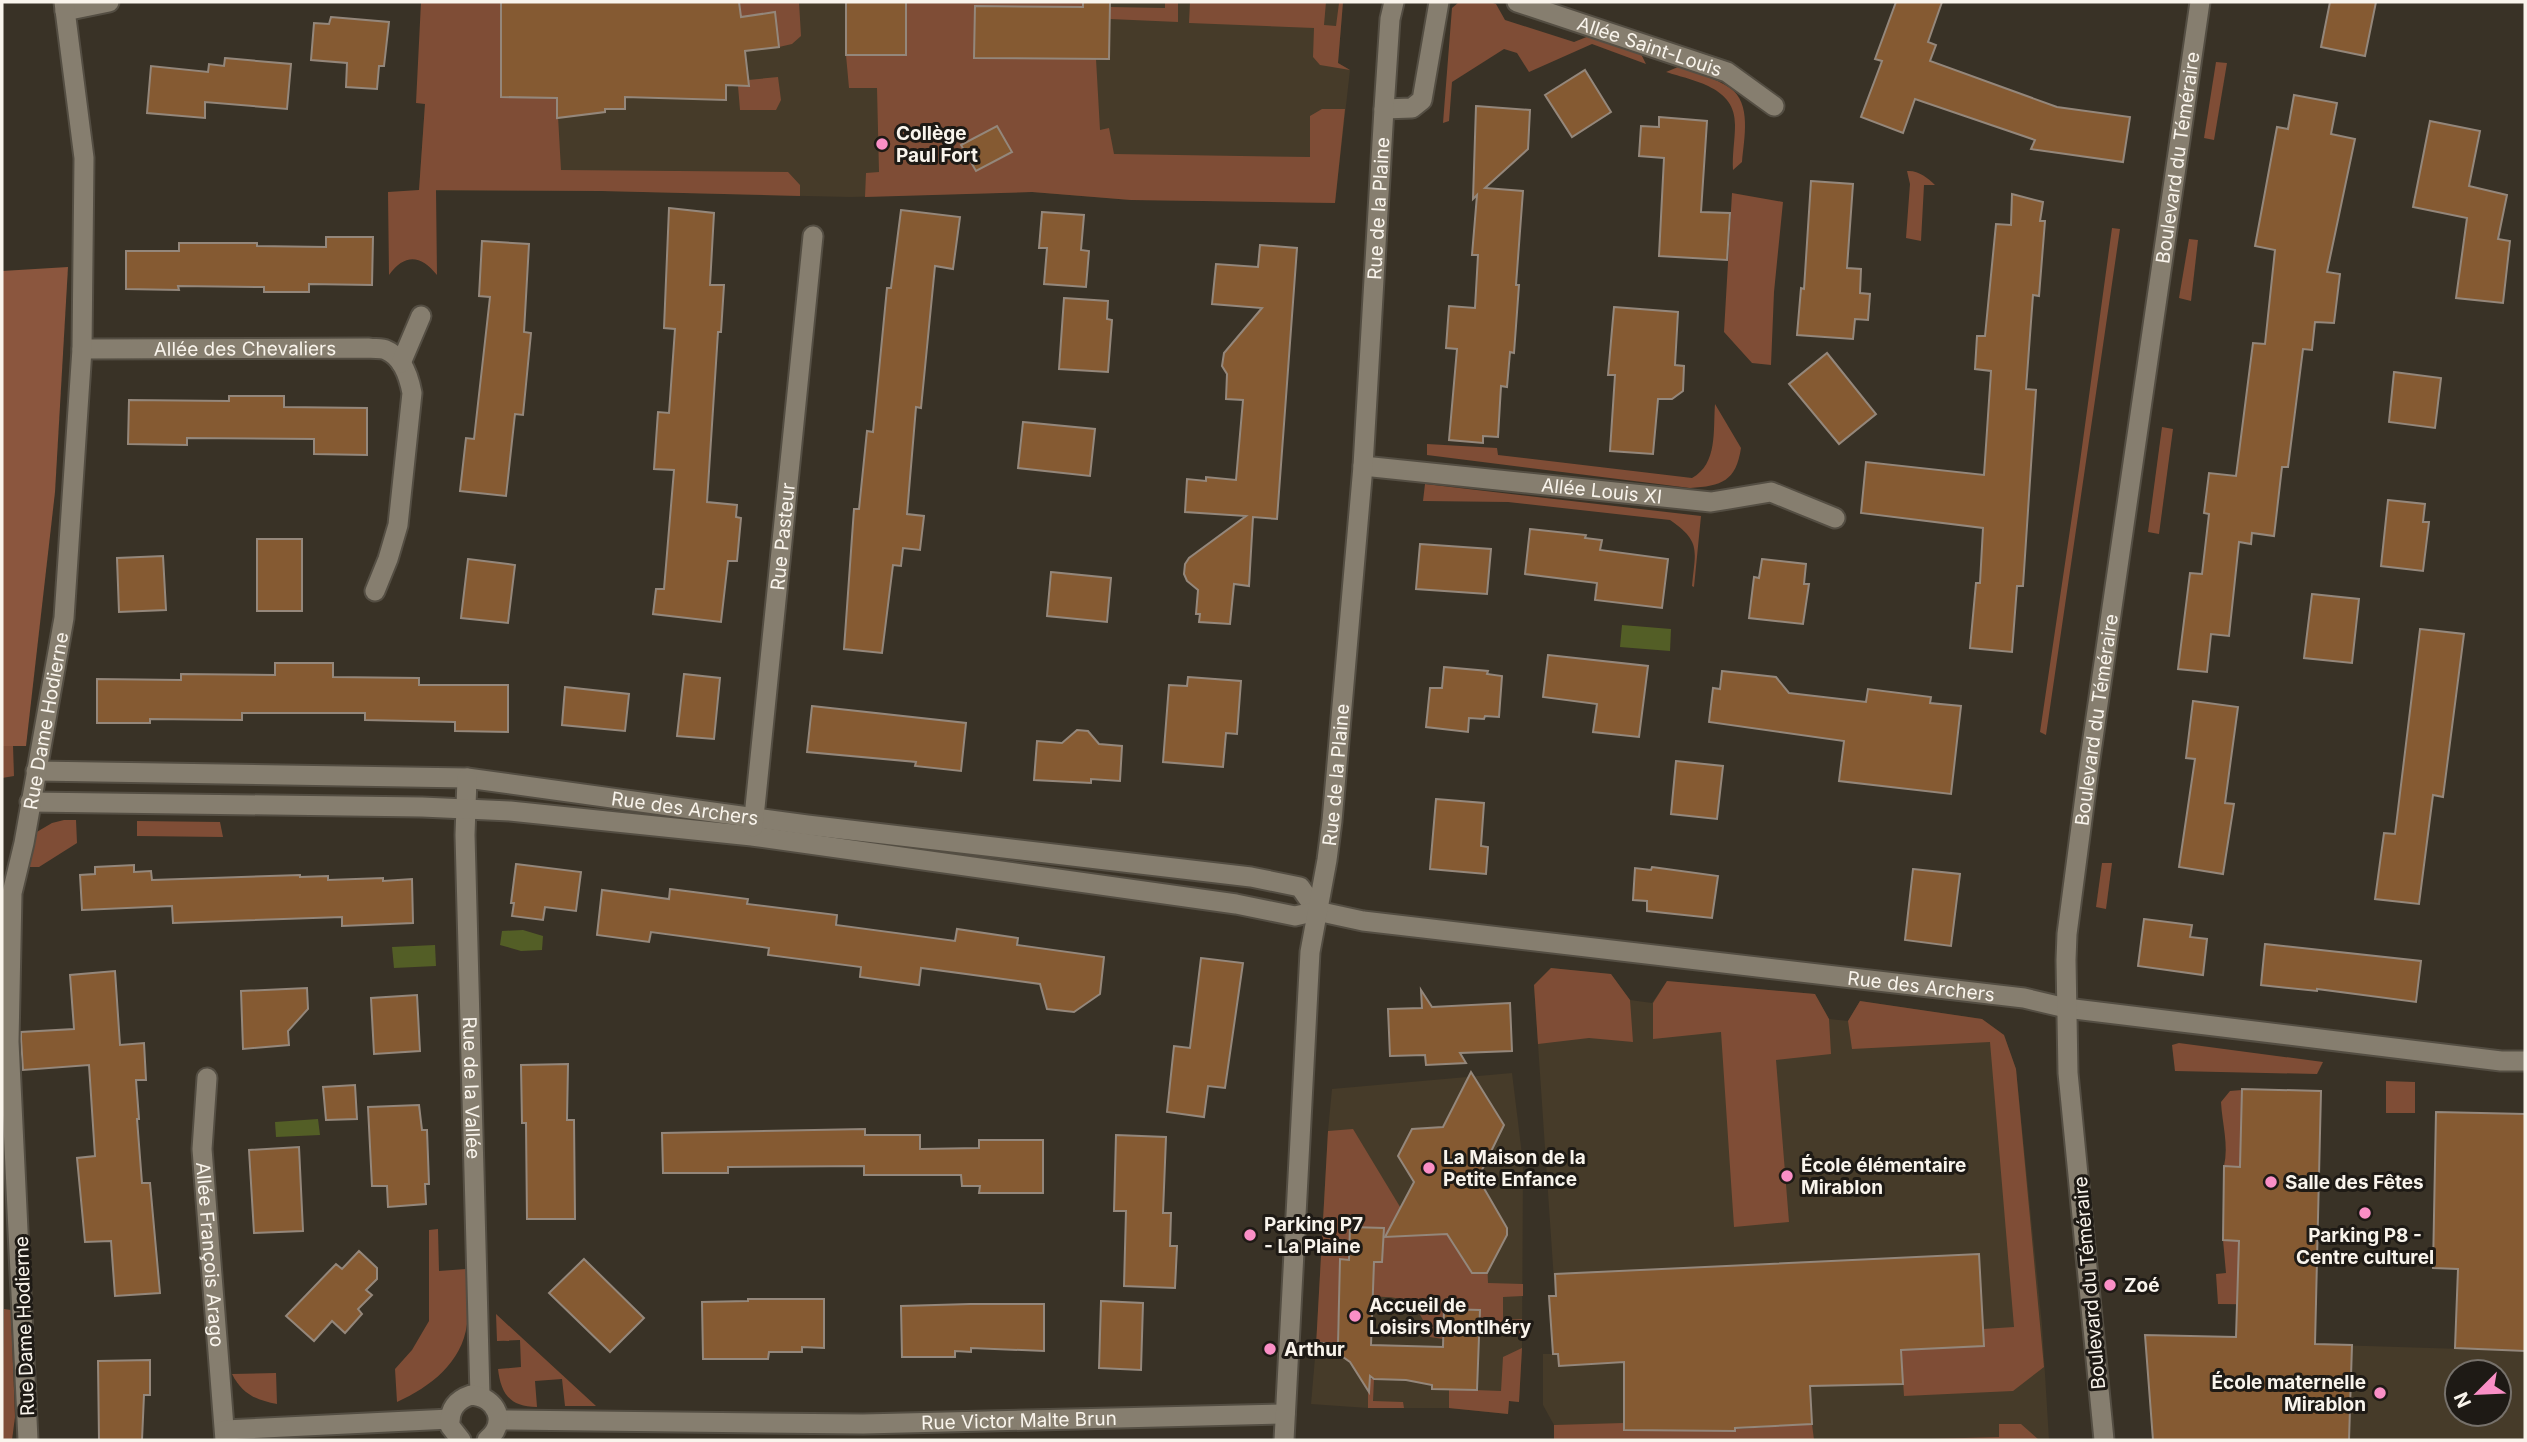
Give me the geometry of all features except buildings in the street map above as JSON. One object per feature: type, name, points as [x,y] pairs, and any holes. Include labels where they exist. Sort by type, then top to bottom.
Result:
[{"type":"street","points":[[64,6],[109,2]]},
{"type":"street","name":"Rue de la Plaine","points":[[1284,1440],[1310,952],[1332,821],[1363,466],[1384,108],[1390,19],[1394,2]]},
{"type":"street","points":[[1384,108],[1412,108],[1422,100],[1439,2]]},
{"type":"street","name":"Allée Saint-Louis","points":[[1517,2],[1727,72],[1774,106]]},
{"type":"street","name":"Boulevard du Téméraire","points":[[2104,1440],[2068,1073],[2067,934],[2200,2]]},
{"type":"street","name":"Rue Dame Hodierne","points":[[28,1440],[9,1042],[12,893],[24,843],[64,618],[82,349],[84,158],[64,6]]},
{"type":"street","name":"Rue Pasteur","points":[[753,826],[813,236]]},
{"type":"street","points":[[375,591],[398,525],[412,393],[409,377],[401,363],[421,316]]},
{"type":"street","name":"Allée des Chevaliers","points":[[82,349],[369,348],[387,350],[401,363]]},
{"type":"street","name":"Allée Louis XI","points":[[1363,466],[1711,502],[1771,492],[1835,518]]},
{"type":"street","name":"Rue des Archers","points":[[36,771],[467,778],[1236,904],[1295,916],[1317,911],[1363,921],[2024,999],[2066,1007],[2501,1061],[2525,1060]]},
{"type":"street","name":"Rue de la Vallée","points":[[467,778],[480,1396]]},
{"type":"street","name":"Rue des Archers","points":[[31,797],[466,808],[753,826],[807,825],[1251,877],[1300,887],[1317,911]]},
{"type":"street","name":"Allée François Arago","points":[[207,1078],[202,1149],[225,1435]]},
{"type":"street","points":[[461,1440],[453,1432],[450,1419],[456,1403],[471,1395],[480,1396],[494,1405],[499,1420],[495,1432],[487,1440]]},
{"type":"street","name":"Rue Victor Malte Brun","points":[[499,1420],[863,1424],[1285,1414]]},
{"type":"street","points":[[225,1435],[450,1419]]},
{"type":"shaded area","points":[[421,2],[501,2],[501,97],[557,98],[561,170],[788,172],[800,185],[800,196],[436,190],[437,275],[425,263],[413,259],[401,263],[389,275],[388,192],[419,190],[425,104],[416,103]]},
{"type":"shaded area","name":"Collège Paul Fort","points":[[432,2],[1343,2],[1338,63],[1350,70],[1335,203],[1131,200],[1032,192],[850,197],[601,191],[419,191]]},
{"type":"shaded area","points":[[739,2],[799,2],[801,36],[792,44],[779,47],[775,12],[741,17]]},
{"type":"shaded area","points":[[906,2],[1083,2],[1083,7],[974,58],[1096,59],[1100,130],[1109,128],[1114,154],[1310,157],[1310,116],[1322,109],[1345,109],[1335,203],[1131,200],[1032,192],[865,197],[866,173],[879,172],[877,88],[849,88],[846,55],[905,55]],"holes":[[[997,126],[1012,153],[976,171],[961,145]]]},
{"type":"shaded area","points":[[1165,2],[1178,2],[1178,22],[1110,19],[1110,7],[1165,8]]},
{"type":"shaded area","points":[[1190,2],[1326,2],[1343,2],[1338,63],[1350,70],[1320,65],[1313,57],[1314,28],[1189,23]],"holes":[[[1326,2],[1339,3],[1336,26],[1324,25]]]},
{"type":"shaded area","points":[[1459,2],[1490,2],[1496,4],[1505,20],[1574,42],[1589,36],[1641,54],[1646,64],[1592,44],[1529,72],[1517,53],[1504,49],[1452,82],[1449,121],[1443,123],[1452,8]]},
{"type":"shaded area","points":[[2216,62],[2227,63],[2214,140],[2204,138]]},
{"type":"shaded area","points":[[1678,67],[1724,84],[1737,95],[1744,112],[1745,132],[1742,162],[1733,170],[1735,125],[1729,102],[1711,88],[1666,72]]},
{"type":"shaded area","points":[[778,77],[781,100],[776,110],[740,110],[738,86],[749,86],[748,80]]},
{"type":"shaded area","points":[[1907,171],[1919,173],[1935,185],[1924,185],[1921,241],[1906,238],[1910,184]]},
{"type":"shaded area","points":[[1732,193],[1783,202],[1774,292],[1771,365],[1752,363],[1724,332]]},
{"type":"shaded area","points":[[2112,228],[2120,229],[2046,735],[2040,732]]},
{"type":"shaded area","points":[[2189,239],[2198,240],[2191,301],[2179,298]]},
{"type":"shaded area","points":[[68,267],[55,492],[26,746],[2,746],[2,271]]},
{"type":"shaded area","points":[[1715,404],[1741,448],[1731,475],[1711,486],[1690,488],[1427,455],[1427,444],[1497,448],[1498,455],[1692,478],[1700,472],[1710,455]]},
{"type":"shaded area","points":[[2162,427],[2173,429],[2159,534],[2148,532]]},
{"type":"shaded area","points":[[1425,484],[1701,516],[1694,587],[1695,556],[1692,541],[1670,520],[1508,502],[1423,501]]},
{"type":"shaded area","points":[[1622,625],[1671,629],[1670,651],[1620,647]]},
{"type":"shaded area","points":[[2,746],[13,746],[14,776],[2,778]]},
{"type":"shaded area","points":[[76,820],[77,843],[39,867],[29,867],[25,886],[27,858],[35,833],[52,823]]},
{"type":"shaded area","points":[[137,821],[220,822],[223,837],[137,836]]},
{"type":"shaded area","points":[[2102,863],[2112,863],[2106,909],[2096,907]]},
{"type":"shaded area","points":[[523,930],[543,936],[542,950],[521,951],[500,945],[502,931]]},
{"type":"shaded area","points":[[435,945],[436,966],[394,968],[392,947]]},
{"type":"shaded area","name":"École élémentaire Mirablon","points":[[1551,968],[1611,974],[1630,1000],[1652,1003],[1667,981],[1815,994],[1829,1019],[1848,1021],[1860,1001],[1982,1019],[2004,1035],[2016,1069],[2042,1325],[2049,1440],[1554,1440],[1554,1425],[1543,1405],[1543,1354],[1553,1354],[1552,1341],[1558,1340],[1534,985]]},
{"type":"shaded area","points":[[1551,968],[1611,974],[1630,1000],[1633,1042],[1589,1038],[1538,1044],[1534,985]]},
{"type":"shaded area","points":[[1667,981],[1815,994],[1829,1019],[1831,1054],[1776,1060],[1789,1222],[1734,1227],[1721,1032],[1653,1039],[1653,1003]]},
{"type":"shaded area","points":[[1860,1001],[1982,1019],[2004,1035],[2016,1069],[2044,1367],[2013,1391],[1904,1396],[1901,1350],[1984,1346],[1983,1329],[2014,1327],[1990,1042],[1852,1049],[1848,1021]]},
{"type":"shaded area","points":[[2179,1043],[2323,1062],[2317,1074],[2175,1071],[2172,1045]]},
{"type":"shaded area","points":[[1512,1073],[1523,1163],[1519,1402],[1509,1401],[1508,1414],[1449,1408],[1368,1408],[1311,1404],[1332,1089]]},
{"type":"shaded area","points":[[2386,1081],[2415,1082],[2415,1113],[2386,1113]]},
{"type":"shaded area","points":[[2242,1090],[2240,1167],[2224,1166],[2226,1142],[2221,1102],[2230,1091]]},
{"type":"shaded area","points":[[318,1119],[320,1135],[276,1137],[275,1122]]},
{"type":"shaded area","points":[[1353,1129],[1417,1235],[1447,1234],[1487,1259],[1488,1283],[1523,1284],[1523,1296],[1503,1297],[1503,1320],[1522,1319],[1522,1334],[1474,1333],[1475,1310],[1444,1309],[1443,1339],[1430,1337],[1421,1317],[1410,1304],[1395,1298],[1373,1297],[1374,1262],[1382,1262],[1384,1228],[1349,1260],[1340,1260],[1337,1345],[1316,1346],[1328,1131]]},
{"type":"shaded area","points":[[438,1229],[439,1271],[466,1269],[468,1310],[464,1338],[459,1351],[442,1372],[421,1389],[397,1402],[395,1369],[412,1350],[429,1321],[429,1230]]},
{"type":"shaded area","points":[[2223,1240],[2239,1241],[2238,1295],[2316,1297],[2317,1305],[2218,1304],[2216,1274],[2226,1273]]},
{"type":"shaded area","points":[[4,1309],[11,1310],[15,1417],[12,1440],[2,1440]]},
{"type":"shaded area","points":[[496,1314],[596,1406],[565,1406],[562,1379],[535,1381],[537,1407],[520,1405],[508,1397],[498,1369],[521,1367],[520,1340],[497,1341]]},
{"type":"shaded area","name":"École maternelle Mirablon","points":[[2304,1344],[2525,1351],[2525,1440],[2302,1440]]},
{"type":"shaded area","points":[[1522,1348],[1519,1402],[1509,1401],[1508,1414],[1449,1408],[1449,1389],[1501,1391],[1503,1357]]},
{"type":"shaded area","points":[[276,1373],[277,1404],[250,1395],[240,1387],[232,1374]]},
{"type":"shaded area","points":[[1368,1379],[1374,1379],[1373,1401],[1403,1402],[1404,1408],[1368,1408]]},
{"type":"shaded area","points":[[1624,1423],[1625,1430],[1707,1431],[1812,1424],[1814,1440],[1554,1440],[1554,1425]]},
{"type":"shaded area","points":[[1999,1424],[2021,1424],[2039,1440],[1896,1440],[1999,1437]]},
{"type":"place","name":"Collège Paul Fort","points":[[882,144]]},
{"type":"place","name":"La Maison de la Petite Enfance","points":[[1429,1168]]},
{"type":"place","name":"École élémentaire Mirablon","points":[[1787,1176]]},
{"type":"place","name":"Salle des Fêtes","points":[[2271,1182]]},
{"type":"place","name":"Parking P8 - Centre culturel","points":[[2365,1213]]},
{"type":"place","name":"Parking P7 - La Plaine","points":[[1250,1235]]},
{"type":"place","name":"Zoé","points":[[2110,1285]]},
{"type":"place","name":"Accueil de Loisirs Montlhéry","points":[[1355,1316]]},
{"type":"place","name":"Arthur","points":[[1270,1349]]},
{"type":"place","name":"École maternelle Mirablon","points":[[2380,1393]]}]
